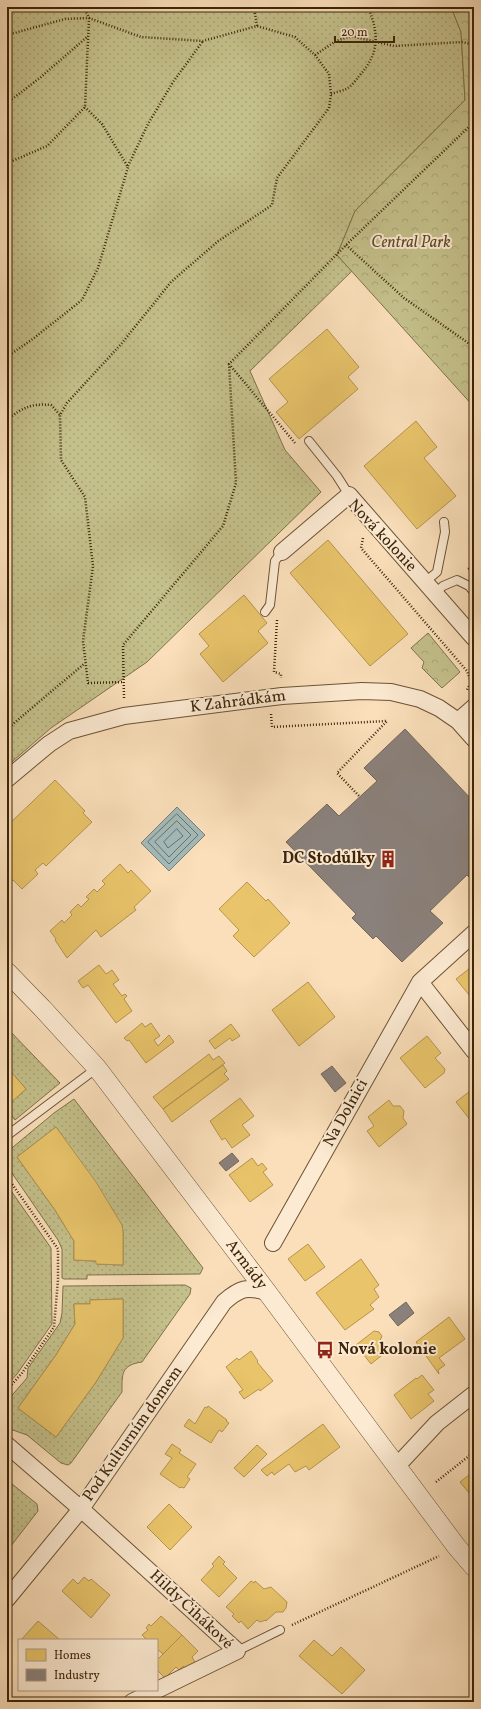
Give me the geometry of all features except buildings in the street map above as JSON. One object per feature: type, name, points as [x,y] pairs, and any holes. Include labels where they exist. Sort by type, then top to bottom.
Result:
[{"type":"street","name":"Nová kolonie","points":[[282,552],[349,495],[474,638]]},
{"type":"street","name":"K Zahrádkám","points":[[7,779],[49,744],[70,731],[124,716],[276,697],[362,691],[391,692],[420,699],[439,708],[458,722],[474,739]]},
{"type":"street","points":[[458,722],[470,701]]},
{"type":"street","name":"Na Dolnici","points":[[273,1244],[420,982],[474,933]]},
{"type":"street","name":"Armády","points":[[7,972],[97,1068],[267,1292],[396,1467],[456,1546],[474,1567]]},
{"type":"street","points":[[420,982],[474,1051]]},
{"type":"street","name":"Pod Kulturním domem","points":[[7,1599],[81,1509],[224,1302],[234,1293],[246,1288],[267,1292]]},
{"type":"street","points":[[396,1467],[438,1423],[474,1394]]},
{"type":"street","name":"Hildy Čihákové","points":[[7,1445],[81,1509],[237,1651],[158,1690]]},
{"type":"street","name":"Hildy Čihákové","points":[[132,1702],[155,1691]]},
{"type":"lane","points":[[309,441],[337,476],[349,495]]},
{"type":"lane","points":[[430,588],[437,572],[445,532],[444,522]]},
{"type":"lane","points":[[265,612],[270,605],[275,561],[282,552]]},
{"type":"lane","points":[[430,588],[443,586],[457,580],[469,586],[474,592]]},
{"type":"lane","points":[[9,1134],[97,1068]]},
{"type":"lane","points":[[237,1651],[280,1630]]},
{"type":"path","points":[[7,167],[8,162],[47,146],[85,107],[89,18],[84,7]]},
{"type":"path","points":[[254,7],[257,26]]},
{"type":"path","points":[[331,94],[348,89],[367,67],[375,53],[376,41],[372,17],[368,7]]},
{"type":"path","points":[[466,7],[474,21]]},
{"type":"path","points":[[7,35],[65,19],[89,18],[141,37],[203,41],[257,26],[294,37],[315,55],[329,74],[331,94],[329,108],[277,178],[272,205],[217,242],[171,282],[122,344],[67,403],[60,415],[61,460],[85,497],[93,566],[82,641],[88,682],[124,682]]},
{"type":"path","points":[[7,103],[41,77],[88,36]]},
{"type":"path","points":[[315,55],[336,41],[351,36],[376,41],[384,45],[394,46],[463,42],[474,45]]},
{"type":"path","points":[[7,357],[34,338],[82,300],[98,268],[128,167],[148,124],[166,94],[203,41]]},
{"type":"path","points":[[85,107],[102,124],[128,167]]},
{"type":"path","points":[[124,716],[123,645],[223,526],[236,482],[229,364],[346,245],[474,122]]},
{"type":"path","points":[[346,245],[404,298],[474,347]]},
{"type":"path","points":[[229,364],[298,446]]},
{"type":"path","points":[[7,420],[19,411],[36,404],[51,405],[60,415]]},
{"type":"path","points":[[368,517],[361,548],[467,671],[471,682],[470,701]]},
{"type":"path","points":[[278,616],[274,672],[281,674],[272,727],[387,721],[337,773],[360,797]]},
{"type":"path","points":[[7,729],[85,662]]},
{"type":"path","points":[[7,1177],[58,1249],[58,1280],[54,1327],[22,1373],[7,1390]]},
{"type":"path","points":[[436,1482],[474,1452]]},
{"type":"path","points":[[280,1630],[432,1560],[456,1546]]},
{"type":"green space","points":[[7,7],[451,7],[461,32],[465,100],[355,211],[337,255],[352,271],[250,371],[285,450],[321,492],[147,662],[51,728],[7,766]]},
{"type":"green space","name":"Central Park","points":[[451,7],[474,7],[474,407],[337,255],[355,211],[465,100],[461,32]]},
{"type":"green space","points":[[428,633],[460,672],[442,688],[422,668],[424,662],[411,648]]},
{"type":"green space","points":[[7,1028],[60,1083],[15,1120],[11,1115],[7,1118],[7,1106],[26,1089],[7,1067]]},
{"type":"green space","points":[[74,1099],[203,1268],[200,1274],[87,1275],[87,1279],[62,1278],[62,1249],[58,1240],[7,1166],[7,1152],[54,1113]],"holes":[[[56,1127],[122,1225],[123,1265],[97,1264],[96,1261],[74,1260],[74,1241],[55,1210],[17,1157]]]},
{"type":"green space","points":[[7,1185],[51,1248],[52,1324],[17,1374],[7,1385]]},
{"type":"green space","points":[[185,1285],[191,1288],[190,1294],[142,1362],[135,1363],[126,1368],[122,1380],[122,1392],[71,1463],[68,1465],[61,1463],[27,1435],[7,1428],[7,1401],[27,1378],[28,1368],[60,1323],[63,1286]],"holes":[[[123,1299],[123,1338],[96,1382],[56,1437],[18,1408],[56,1355],[75,1324],[74,1304],[90,1304],[90,1300]]]},
{"type":"green space","points":[[7,1480],[37,1504],[38,1511],[7,1551]]},
{"type":"water","points":[[177,807],[205,835],[169,871],[141,843]]},
{"type":"place","name":"DC Stodůlky","points":[[388,859]]},
{"type":"place","name":"Nová kolonie","points":[[325,1350]]}]
